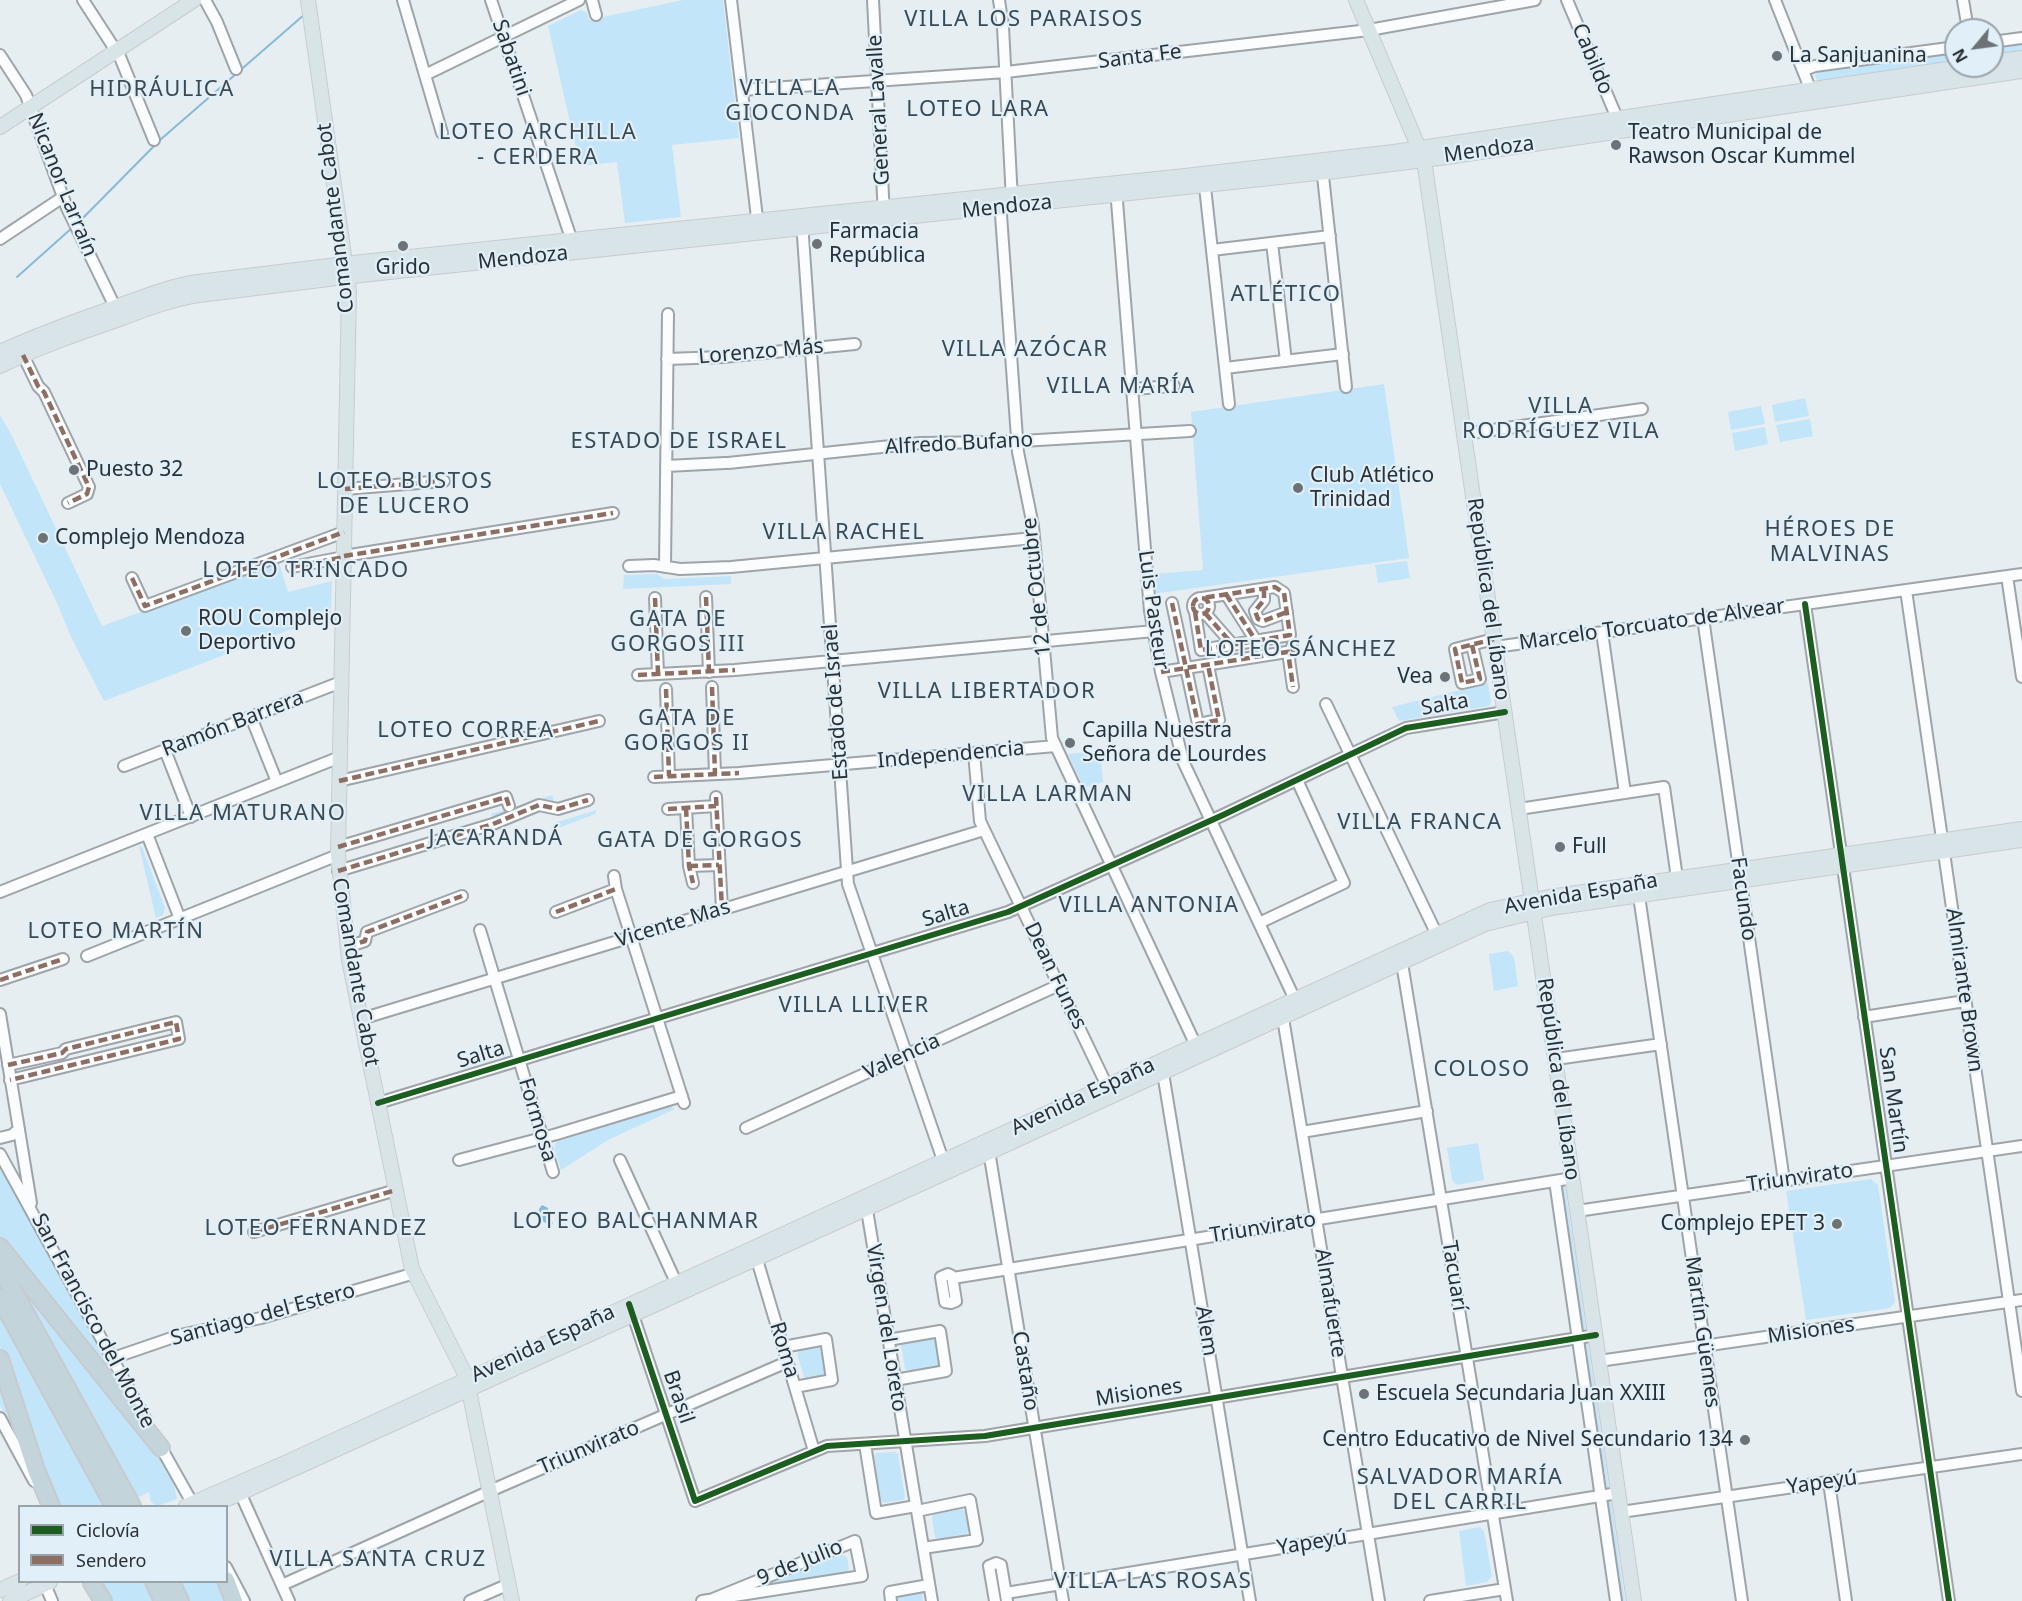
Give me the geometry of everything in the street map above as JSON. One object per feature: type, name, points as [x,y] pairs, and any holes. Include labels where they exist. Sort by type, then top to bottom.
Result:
[{"type":"highway","points":[[0,1247],[161,1448]]},
{"type":"highway","points":[[0,1267],[121,1504]]},
{"type":"highway","points":[[0,1298],[121,1504]]},
{"type":"highway","points":[[0,1359],[36,1470],[51,1505]]},
{"type":"highway","points":[[93,1583],[102,1601]]},
{"type":"highway","points":[[155,1583],[163,1601]]},
{"type":"highway","points":[[172,1583],[180,1601]]},
{"type":"highway","points":[[227,1583],[234,1601]]},
{"type":"main road","points":[[0,127],[194,0]]},
{"type":"main road","name":"Comandante Cabot","points":[[308,0],[349,291],[338,851],[338,871],[347,947],[415,1274],[468,1385],[512,1601]]},
{"type":"main road","name":"República del Líbano","points":[[1356,0],[1422,154],[1634,1601]]},
{"type":"main road","points":[[2004,60],[2022,58]]},
{"type":"main road","name":"Mendoza","points":[[0,352],[44,333],[118,313],[190,296],[346,270],[1204,180],[1603,134],[1944,71]]},
{"type":"main road","name":"Mendoza","points":[[1422,154],[1617,118],[2022,71]]},
{"type":"main road","name":"Mendoza","points":[[0,366],[118,313]]},
{"type":"main road","name":"Avenida España","points":[[1943,846],[2022,829]]},
{"type":"main road","name":"Avenida España","points":[[194,1505],[239,1489],[468,1385],[1439,939],[1533,906],[1943,846],[2022,840]]},
{"type":"main road","name":"Avenida España","points":[[215,1505],[239,1489]]},
{"type":"main road","points":[[0,1590],[18,1582]]},
{"type":"main road","points":[[10,1601],[44,1583]]},
{"type":"street","points":[[83,0],[116,51],[154,140]]},
{"type":"street","points":[[205,0],[217,22],[236,69]]},
{"type":"street","points":[[403,0],[442,133]]},
{"type":"street","name":"Sabatini","points":[[491,0],[574,246]]},
{"type":"street","points":[[425,75],[579,0]]},
{"type":"street","points":[[592,0],[596,15]]},
{"type":"street","points":[[731,0],[759,227]]},
{"type":"street","name":"General Lavalle","points":[[873,0],[884,213]]},
{"type":"street","name":"12 de Octubre","points":[[999,0],[1006,72],[1006,201],[1017,442],[1034,538],[1052,738],[1198,1050]]},
{"type":"street","name":"Santa Fe","points":[[742,90],[1006,72],[1369,30],[1534,0]]},
{"type":"street","name":"Cabildo","points":[[1567,0],[1617,118],[1628,130]]},
{"type":"street","points":[[1775,0],[1813,96]]},
{"type":"street","points":[[1963,0],[1966,18]]},
{"type":"street","points":[[2004,40],[2022,38]]},
{"type":"street","points":[[1804,70],[1815,66],[1944,49]]},
{"type":"street","name":"Nicanor Larraín","points":[[0,55],[26,95],[63,197],[118,313]]},
{"type":"street","name":"Cabildo","points":[[1603,134],[1617,118]]},
{"type":"street","points":[[1322,166],[1346,387]]},
{"type":"street","points":[[1204,180],[1229,404]]},
{"type":"street","name":"Luis Pasteur","points":[[1116,189],[1150,611],[1161,672],[1182,761],[1297,1005]]},
{"type":"street","points":[[0,239],[63,197]]},
{"type":"street","name":"Estado de Israel","points":[[802,222],[848,884],[946,1167]]},
{"type":"street","points":[[1212,250],[1330,236]]},
{"type":"street","points":[[1272,243],[1286,361]]},
{"type":"street","points":[[665,567],[668,314]]},
{"type":"street","name":"Lorenzo Más","points":[[667,359],[723,357],[855,344]]},
{"type":"street","points":[[1225,368],[1343,354]]},
{"type":"street","points":[[23,355],[38,386],[44,392],[89,487],[87,494],[68,503]]},
{"type":"street","points":[[1132,389],[1174,386]]},
{"type":"street","points":[[1464,435],[1642,409]]},
{"type":"street","name":"Alfredo Bufano","points":[[666,466],[727,463],[920,443],[1017,442],[1190,431]]},
{"type":"street","points":[[345,489],[444,481]]},
{"type":"street","points":[[292,567],[344,556],[612,513]]},
{"type":"street","points":[[132,578],[145,606],[344,532]]},
{"type":"street","points":[[628,566],[654,565],[680,569],[731,567],[1034,538]]},
{"type":"street","name":"Marcelo Torcuato de Alvear","points":[[1473,645],[1602,632],[2022,574]]},
{"type":"street","points":[[2007,576],[2022,676]]},
{"type":"street","points":[[1233,645],[1200,612],[1193,603],[1195,600],[1275,587],[1283,592],[1293,651],[1289,659],[1293,687]]},
{"type":"street","points":[[1264,589],[1264,600],[1255,611],[1257,619],[1263,621],[1287,612]]},
{"type":"street","name":"Almirante Brown","points":[[1906,590],[2022,1391]]},
{"type":"street","points":[[1226,594],[1256,641]]},
{"type":"street","points":[[706,597],[709,672]]},
{"type":"street","points":[[655,598],[658,674]]},
{"type":"street","points":[[1172,603],[1198,724],[1219,720],[1208,665]]},
{"type":"street","name":"San Martín","points":[[1805,604],[1949,1601]]},
{"type":"street","points":[[1200,612],[1201,650],[1290,635]]},
{"type":"street","name":"Facundo","points":[[1703,618],[1784,1180]]},
{"type":"street","points":[[638,675],[735,670],[1154,631]]},
{"type":"street","points":[[1602,632],[1625,793]]},
{"type":"street","points":[[1161,672],[1293,651]]},
{"type":"street","name":"Ramón Barrera","points":[[124,766],[341,682]]},
{"type":"street","points":[[712,687],[715,774]]},
{"type":"street","points":[[666,689],[669,776]]},
{"type":"street","points":[[1326,704],[1439,939]]},
{"type":"street","name":"Salta","points":[[378,1103],[1022,908],[1406,728],[1505,712]]},
{"type":"street","points":[[251,717],[277,782]]},
{"type":"street","points":[[339,781],[599,721]]},
{"type":"street","name":"Independencia","points":[[654,777],[739,773],[1056,746]]},
{"type":"street","points":[[165,750],[191,817]]},
{"type":"street","name":"Dean Funes","points":[[974,753],[980,821],[1110,1091]]},
{"type":"street","points":[[0,892],[340,757]]},
{"type":"street","points":[[1259,923],[1344,884],[1297,780]]},
{"type":"street","points":[[1519,809],[1665,787],[1678,884]]},
{"type":"street","points":[[87,956],[338,851],[506,796],[509,806]]},
{"type":"street","points":[[338,871],[493,824],[539,805],[558,809],[588,800]]},
{"type":"street","points":[[668,809],[686,808],[716,801],[722,909]]},
{"type":"street","points":[[686,808],[689,866],[693,883]]},
{"type":"street","name":"Vicente Mas","points":[[361,1019],[984,830]]},
{"type":"street","points":[[147,834],[180,918]]},
{"type":"street","points":[[689,866],[719,865]]},
{"type":"street","points":[[459,1160],[683,1100],[633,936],[616,889],[614,876]]},
{"type":"street","points":[[556,912],[616,889]]},
{"type":"street","name":"Martín Güemes","points":[[1638,890],[1742,1601]]},
{"type":"street","points":[[347,947],[365,941],[367,932],[462,896]]},
{"type":"street","name":"Formosa","points":[[480,930],[553,1172]]},
{"type":"street","name":"Tacuarí","points":[[1401,956],[1507,1601]]},
{"type":"street","points":[[0,981],[63,959]]},
{"type":"street","name":"Valencia","points":[[746,1128],[1059,985]]},
{"type":"street","points":[[1864,1017],[1965,1002]]},
{"type":"street","name":"Almafuerte","points":[[1282,1012],[1378,1601]]},
{"type":"street","name":"San Francisco del Monte","points":[[0,1014],[32,1212],[190,1505]]},
{"type":"street","points":[[8,1065],[176,1022],[179,1039],[10,1080]]},
{"type":"street","points":[[1556,1059],[1661,1044]]},
{"type":"street","name":"Alem","points":[[1162,1067],[1250,1601]]},
{"type":"street","points":[[1302,1132],[1427,1111]]},
{"type":"street","points":[[0,1138],[8,1137],[19,1129]]},
{"type":"street","name":"Triunvirato","points":[[1577,1210],[2022,1146]]},
{"type":"street","name":"Castaño","points":[[988,1147],[1063,1601]]},
{"type":"street","points":[[0,1154],[32,1212]]},
{"type":"street","points":[[620,1160],[679,1288]]},
{"type":"street","name":"Triunvirato","points":[[953,1278],[1573,1178]]},
{"type":"street","name":"República del Líbano","points":[[1555,1181],[1616,1601]]},
{"type":"street","points":[[254,1232],[396,1190]]},
{"type":"street","name":"Virgen del Loreto","points":[[866,1203],[932,1601]]},
{"type":"street","name":"Roma","points":[[755,1254],[814,1451]]},
{"type":"street","name":"Santiago del Estero","points":[[113,1358],[180,1335],[261,1318],[415,1274]]},
{"type":"street","name":"Misiones","points":[[1599,1361],[2022,1300]]},
{"type":"street","name":"Brasil","points":[[631,1310],[695,1501]]},
{"type":"street","points":[[888,1340],[940,1331],[946,1371],[895,1380]]},
{"type":"street","name":"Misiones","points":[[695,1501],[827,1446],[985,1436],[1596,1335]]},
{"type":"street","points":[[783,1347],[826,1339],[832,1380],[795,1387]]},
{"type":"street","name":"Triunvirato","points":[[282,1585],[490,1491],[787,1362]]},
{"type":"street","points":[[0,1418],[31,1477],[50,1505]]},
{"type":"street","points":[[865,1444],[876,1513],[970,1500],[977,1540],[923,1548]]},
{"type":"street","name":"Yapeyú","points":[[1621,1512],[2022,1454]]},
{"type":"street","points":[[1829,1482],[1846,1601]]},
{"type":"street","points":[[239,1489],[289,1601]]},
{"type":"street","name":"Yapeyú","points":[[1006,1597],[1060,1584],[1618,1493]]},
{"type":"street","name":"9 de Julio","points":[[855,1541],[862,1576],[707,1600],[855,1541]]},
{"type":"street","points":[[995,1601],[990,1565],[996,1563],[1001,1565],[1006,1597]]},
{"type":"street","points":[[228,1571],[244,1601]]},
{"type":"street","points":[[46,1583],[52,1601]]},
{"type":"street","points":[[470,1601],[509,1584]]},
{"type":"street","points":[[890,1597],[929,1585]]},
{"type":"street","points":[[1430,1601],[1505,1589]]},
{"type":"shaded area","points":[[683,0],[723,0],[739,138],[672,145],[681,217],[625,223],[617,162],[580,166],[548,26],[581,10],[587,13],[589,20]]},
{"type":"shaded area","points":[[2022,42],[2022,52],[2004,55],[2004,45]]},
{"type":"shaded area","points":[[1944,54],[1944,65],[1817,82],[1815,75]]},
{"type":"shaded area","name":"Club Atlético Trinidad","points":[[1384,384],[1409,558],[1153,594],[1152,574],[1203,570],[1191,412]]},
{"type":"shaded area","points":[[1805,398],[1809,416],[1775,422],[1772,405]]},
{"type":"shaded area","points":[[1761,406],[1765,424],[1731,430],[1728,412]]},
{"type":"shaded area","name":"ROU Complejo Deportivo","points":[[0,415],[102,626],[279,562],[288,592],[332,581],[331,614],[104,701],[71,637],[0,484]]},
{"type":"shaded area","points":[[1810,419],[1813,436],[1780,442],[1776,425]]},
{"type":"shaded area","points":[[1765,427],[1768,444],[1735,451],[1732,433]]},
{"type":"shaded area","points":[[1407,561],[1410,578],[1378,583],[1375,565]]},
{"type":"shaded area","points":[[657,574],[664,579],[731,576],[731,584],[623,589],[624,575]]},
{"type":"shaded area","points":[[1488,683],[1491,702],[1489,706],[1399,721],[1392,707]]},
{"type":"shaded area","points":[[1100,751],[1103,782],[1084,788],[1068,754]]},
{"type":"shaded area","points":[[552,795],[555,804],[493,820],[491,814]]},
{"type":"shaded area","points":[[597,810],[595,814],[558,827],[557,822]]},
{"type":"shaded area","points":[[139,846],[142,847],[165,908],[163,915],[156,918]]},
{"type":"shaded area","points":[[1508,951],[1514,957],[1518,986],[1494,991],[1489,954]]},
{"type":"shaded area","points":[[671,1106],[675,1109],[608,1140],[561,1170],[554,1147],[556,1142]]},
{"type":"shaded area","points":[[1478,1143],[1484,1180],[1457,1185],[1452,1180],[1447,1148]]},
{"type":"shaded area","points":[[0,1166],[131,1403],[0,1237]]},
{"type":"shaded area","name":"Complejo EPET 3","points":[[1871,1179],[1878,1185],[1895,1302],[1890,1308],[1806,1320],[1786,1191]]},
{"type":"shaded area","points":[[1565,1186],[1586,1330],[1584,1331],[1582,1330],[1561,1187]]},
{"type":"shaded area","points":[[542,1205],[548,1208],[549,1217],[553,1223],[551,1227],[540,1219],[539,1209]]},
{"type":"shaded area","points":[[13,1274],[146,1435],[174,1485],[177,1499],[156,1505],[151,1502],[149,1492],[137,1498]]},
{"type":"shaded area","points":[[0,1314],[104,1505],[59,1505],[44,1476],[0,1346]]},
{"type":"shaded area","points":[[934,1336],[937,1339],[941,1363],[939,1367],[909,1371],[905,1369],[901,1345],[903,1341]]},
{"type":"shaded area","points":[[1584,1344],[1588,1344],[1609,1488],[1607,1489]]},
{"type":"shaded area","points":[[822,1346],[826,1375],[815,1379],[804,1377],[797,1354],[801,1349]]},
{"type":"shaded area","points":[[0,1376],[22,1449],[0,1405]]},
{"type":"shaded area","points":[[895,1452],[898,1454],[905,1497],[903,1500],[884,1503],[881,1500],[874,1456],[876,1453]]},
{"type":"shaded area","points":[[1607,1500],[1611,1500],[1625,1601],[1622,1601]]},
{"type":"shaded area","points":[[962,1509],[965,1512],[969,1531],[966,1534],[938,1539],[935,1537],[932,1517],[934,1514]]},
{"type":"shaded area","points":[[1480,1527],[1484,1531],[1492,1576],[1487,1582],[1466,1586],[1459,1531]]},
{"type":"shaded area","points":[[842,1555],[847,1557],[849,1569],[846,1572],[756,1589],[755,1587]]},
{"type":"shaded area","points":[[103,1583],[145,1583],[154,1601],[112,1601]]},
{"type":"shaded area","points":[[180,1583],[224,1583],[231,1601],[189,1601]]},
{"type":"shaded area","points":[[920,1591],[923,1601],[897,1601],[899,1595]]},
{"type":"waterway","points":[[78,223],[160,140],[305,14]]},
{"type":"waterway","points":[[17,277],[73,227]]},
{"type":"marked path","points":[[23,355],[38,386],[44,392],[89,487],[87,494],[68,503]]},
{"type":"marked path","points":[[1132,389],[1174,386]]},
{"type":"marked path","points":[[345,489],[444,481]]},
{"type":"marked path","points":[[344,556],[613,513]]},
{"type":"marked path","points":[[132,578],[145,606],[344,532]]},
{"type":"marked path","points":[[292,567],[344,557]]},
{"type":"marked path","points":[[1195,612],[1201,650],[1290,635],[1284,593],[1275,587],[1202,598]]},
{"type":"marked path","points":[[1264,589],[1264,600],[1255,611],[1258,619],[1263,621],[1287,612]]},
{"type":"marked path","points":[[1226,594],[1256,641]]},
{"type":"marked path","points":[[706,597],[709,672]]},
{"type":"marked path","points":[[655,598],[658,674]]},
{"type":"marked path","points":[[1201,598],[1207,600],[1209,606],[1207,612],[1201,614],[1195,612],[1193,606],[1195,600],[1201,598]]},
{"type":"marked path","points":[[1172,603],[1198,724],[1219,720],[1208,665]]},
{"type":"marked path","points":[[1205,613],[1233,645]]},
{"type":"marked path","points":[[1472,645],[1480,679],[1462,683],[1455,649],[1494,639]]},
{"type":"marked path","points":[[1292,647],[1293,651],[1289,659],[1293,687]]},
{"type":"marked path","points":[[1161,672],[1293,651]]},
{"type":"marked path","points":[[638,675],[735,670]]},
{"type":"marked path","points":[[712,687],[715,774]]},
{"type":"marked path","points":[[666,689],[669,776]]},
{"type":"marked path","points":[[339,781],[599,721]]},
{"type":"marked path","points":[[654,777],[739,773]]},
{"type":"marked path","points":[[338,847],[506,797],[509,806]]},
{"type":"marked path","points":[[716,797],[722,909]]},
{"type":"marked path","points":[[338,871],[493,824],[539,805],[558,809],[588,800]]},
{"type":"marked path","points":[[668,809],[716,806]]},
{"type":"marked path","points":[[686,808],[689,866],[693,883]]},
{"type":"marked path","points":[[689,866],[719,865]]},
{"type":"marked path","points":[[556,912],[616,889]]},
{"type":"marked path","points":[[347,947],[365,941],[367,932],[462,896]]},
{"type":"marked path","points":[[0,980],[63,959]]},
{"type":"marked path","points":[[8,1065],[176,1022],[179,1039],[10,1080]]},
{"type":"marked path","points":[[254,1232],[396,1190]]},
{"type":"cycle path","points":[[1805,604],[1949,1601]]},
{"type":"cycle path","points":[[378,1103],[1008,912],[1223,815],[1406,728],[1505,712]]},
{"type":"cycle path","points":[[629,1304],[695,1501],[827,1446],[985,1436],[1596,1335]]},
{"type":"place","name":"La Sanjuanina","points":[[1777,56]]},
{"type":"place","name":"Teatro Municipal de Rawson Oscar Kummel","points":[[1616,145]]},
{"type":"place","name":"Farmacia República","points":[[817,244]]},
{"type":"place","name":"Grido","points":[[403,246]]},
{"type":"place","name":"Puesto 32","points":[[74,470]]},
{"type":"place","name":"Club Atlético Trinidad","points":[[1298,488]]},
{"type":"place","name":"Complejo Mendoza","points":[[43,538]]},
{"type":"place","name":"ROU Complejo Deportivo","points":[[186,631]]},
{"type":"place","name":"Vea","points":[[1445,677]]},
{"type":"place","name":"Capilla Nuestra Señora de Lourdes","points":[[1070,743]]},
{"type":"place","name":"Full","points":[[1560,847]]},
{"type":"place","name":"Complejo EPET 3","points":[[1837,1224]]},
{"type":"place","name":"Escuela Secundaria Juan XXIII","points":[[1364,1394]]},
{"type":"place","name":"Centro Educativo de Nivel Secundario 134","points":[[1745,1440]]},
{"type":"district","name":"VILLA LOS PARAISOS","points":[[1024,20]]},
{"type":"district","name":"HIDRÁULICA","points":[[162,90]]},
{"type":"district","name":"VILLA LA GIOCONDA","points":[[790,102]]},
{"type":"district","name":"LOTEO LARA","points":[[978,110]]},
{"type":"district","name":"LOTEO ARCHILLA - CERDERA","points":[[538,146]]},
{"type":"district","name":"ATLÉTICO","points":[[1286,295]]},
{"type":"district","name":"VILLA AZÓCAR","points":[[1025,350]]},
{"type":"district","name":"VILLA MARÍA","points":[[1121,387]]},
{"type":"district","name":"VILLA RODRÍGUEZ VILA","points":[[1561,420]]},
{"type":"district","name":"ESTADO DE ISRAEL","points":[[679,442]]},
{"type":"district","name":"LOTEO BUSTOS DE LUCERO","points":[[405,494]]},
{"type":"district","name":"VILLA RACHEL","points":[[844,533]]},
{"type":"district","name":"HÉROES DE MALVINAS","points":[[1830,542]]},
{"type":"district","name":"LOTEO TRINCADO","points":[[306,571]]},
{"type":"district","name":"GATA DE GORGOS III","points":[[678,632]]},
{"type":"district","name":"LOTEO SÁNCHEZ","points":[[1301,650]]},
{"type":"district","name":"VILLA LIBERTADOR","points":[[987,692]]},
{"type":"district","name":"LOTEO CORREA","points":[[466,731]]},
{"type":"district","name":"GATA DE GORGOS II","points":[[687,732]]},
{"type":"district","name":"VILLA LARMAN","points":[[1048,795]]},
{"type":"district","name":"VILLA MATURANO","points":[[243,814]]},
{"type":"district","name":"VILLA FRANCA","points":[[1420,823]]},
{"type":"district","name":"JACARANDÁ","points":[[496,839]]},
{"type":"district","name":"GATA DE GORGOS","points":[[700,841]]},
{"type":"district","name":"VILLA ANTONIA","points":[[1149,906]]},
{"type":"district","name":"LOTEO MARTÍN","points":[[116,932]]},
{"type":"district","name":"VILLA LLIVER","points":[[854,1006]]},
{"type":"district","name":"COLOSO","points":[[1482,1070]]},
{"type":"district","name":"LOTEO BALCHANMAR","points":[[636,1222]]},
{"type":"district","name":"LOTEO FERNANDEZ","points":[[316,1229]]},
{"type":"district","name":"SALVADOR MARÍA DEL CARRIL","points":[[1460,1490]]},
{"type":"district","name":"VILLA SANTA CRUZ","points":[[378,1560]]},
{"type":"district","name":"VILLA LAS ROSAS","points":[[1153,1582]]}]
